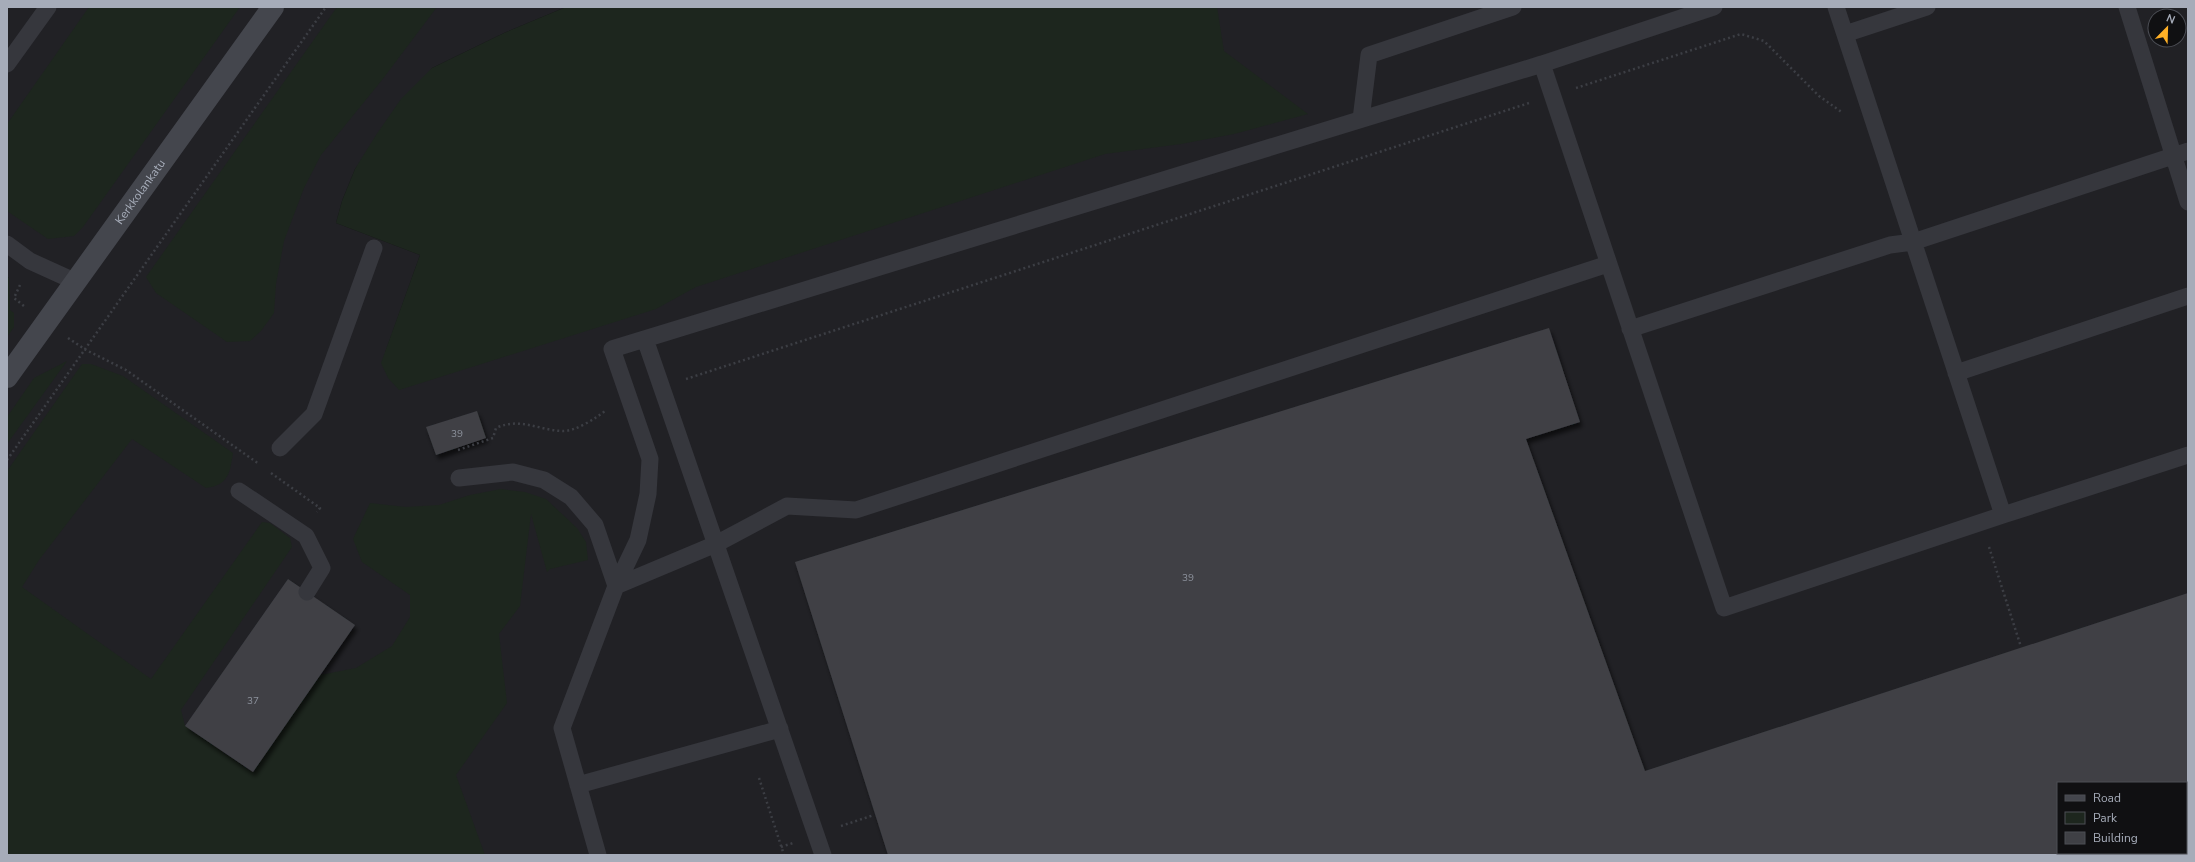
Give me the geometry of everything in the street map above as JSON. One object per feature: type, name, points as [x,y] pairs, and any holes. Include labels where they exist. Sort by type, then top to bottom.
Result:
[{"type":"street","name":"Kerkkolankatu","points":[[7,376],[74,281],[273,7]]},
{"type":"lane","points":[[7,64],[48,7]]},
{"type":"lane","points":[[1361,119],[1369,54],[1513,7]]},
{"type":"lane","points":[[598,855],[562,728],[616,586],[638,540],[648,494],[650,459],[612,349],[1542,64],[1714,7]]},
{"type":"lane","points":[[1836,7],[2002,515]]},
{"type":"lane","points":[[1845,34],[1927,7]]},
{"type":"lane","points":[[2127,7],[2181,153],[2188,202]]},
{"type":"lane","points":[[1542,64],[1724,608],[2188,454]]},
{"type":"lane","points":[[1630,329],[1890,245],[1913,242],[2181,153]]},
{"type":"lane","points":[[7,244],[30,261],[74,281]]},
{"type":"lane","points":[[280,448],[314,414],[374,248]]},
{"type":"lane","points":[[616,586],[716,544],[787,506],[856,510],[1608,264]]},
{"type":"lane","points":[[1956,373],[2188,296]]},
{"type":"lane","points":[[645,339],[823,855]]},
{"type":"lane","points":[[460,478],[513,472],[544,480],[571,497],[595,525],[616,586]]},
{"type":"lane","points":[[239,491],[306,536],[322,568],[307,592]]},
{"type":"lane","points":[[578,785],[780,729]]},
{"type":"path","points":[[7,460],[86,350],[326,7]]},
{"type":"path","points":[[662,387],[1741,34],[1764,41],[1819,96],[1849,117]]},
{"type":"path","points":[[30,261],[14,298],[45,322],[86,350],[126,370],[262,466]]},
{"type":"path","points":[[460,478],[453,452],[494,438],[496,428],[508,422],[564,432],[594,419],[615,402],[630,398]]},
{"type":"path","points":[[268,471],[320,508],[306,536]]},
{"type":"path","points":[[1981,522],[2022,647]]},
{"type":"path","points":[[759,778],[784,855]]},
{"type":"shaded area","points":[[7,7],[566,7],[504,33],[432,68],[355,169],[342,201],[336,223],[420,255],[385,353],[1087,7],[2188,7],[2188,855],[7,855],[7,281],[9,278],[7,276]]},
{"type":"green space","points":[[89,7],[240,7],[83,227],[74,236],[48,239],[7,211],[7,124]]},
{"type":"green space","points":[[337,7],[437,7],[382,80],[321,155],[304,188],[284,241],[276,284],[274,313],[261,331],[250,341],[227,342],[156,293],[146,277]]},
{"type":"green space","points":[[566,7],[1217,7],[1224,51],[1308,114],[1234,134],[1181,144],[1105,154],[696,287],[656,309],[399,390],[388,378],[381,363],[420,255],[336,223],[342,201],[355,169],[401,99],[432,68],[504,33]]},
{"type":"green space","points":[[7,276],[9,278],[10,310],[14,313],[14,327],[7,337]]},
{"type":"green space","points":[[67,361],[7,444],[7,417],[34,378]]},
{"type":"green space","points":[[82,364],[91,364],[123,376],[233,453],[231,466],[224,481],[220,484],[206,488],[132,439],[39,560],[22,587],[151,679],[262,522],[270,523],[290,538],[292,547],[181,710],[185,726],[252,772],[320,675],[356,668],[392,646],[410,617],[410,595],[362,562],[353,539],[370,503],[406,507],[439,505],[470,495],[501,489],[525,492],[546,499],[577,528],[586,542],[588,560],[550,569],[547,572],[531,514],[520,606],[499,634],[507,703],[456,775],[485,855],[7,855],[7,471]]},
{"type":"building","points":[[1549,328],[1580,422],[1526,439],[1645,771],[2188,593],[2188,855],[888,855],[795,562]]},
{"type":"building","points":[[477,411],[486,438],[436,455],[426,427]]},
{"type":"building","points":[[288,579],[355,625],[253,772],[185,726]]}]
